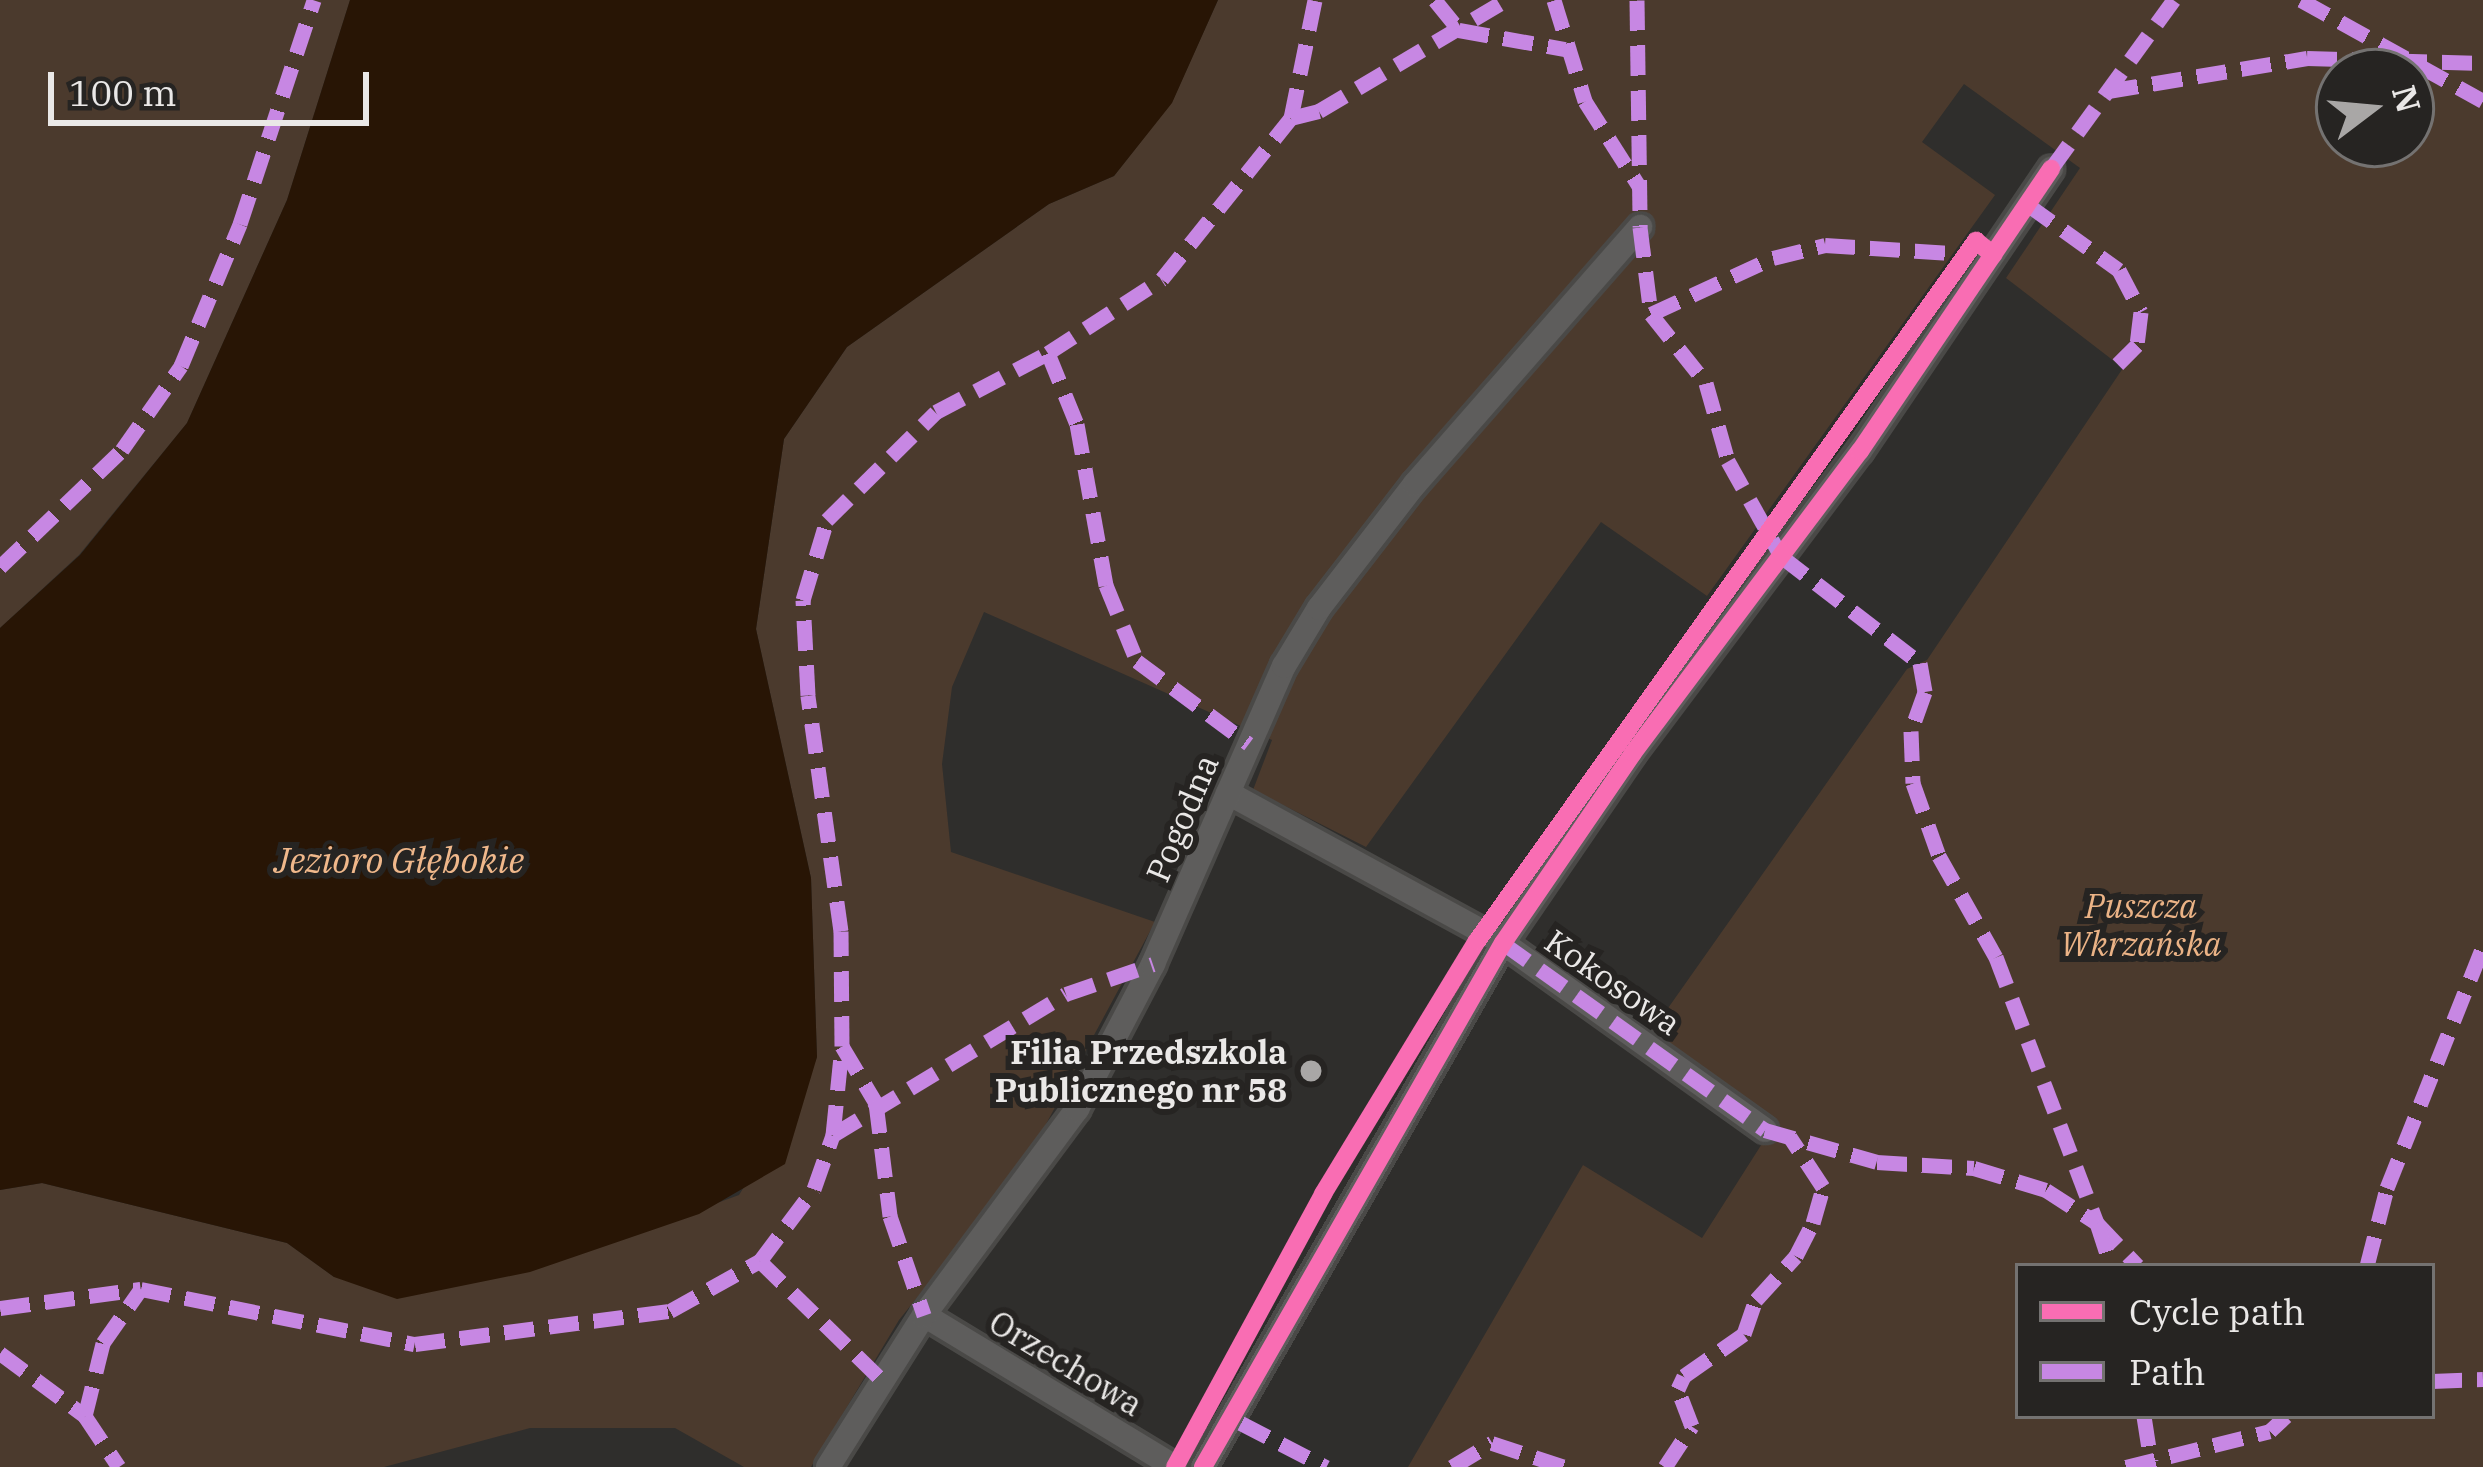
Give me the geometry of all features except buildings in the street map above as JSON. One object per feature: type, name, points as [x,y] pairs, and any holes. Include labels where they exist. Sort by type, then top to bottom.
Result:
[{"type":"street","points":[[1203,1467],[1503,944],[1633,753],[1860,451],[2051,169]]},
{"type":"street","name":"Pogodna","points":[[828,1467],[924,1315],[1077,1109],[1154,964],[1284,666],[1348,567],[1640,227]]},
{"type":"street","name":"Kokosowa","points":[[1228,793],[1503,944],[1765,1130]]},
{"type":"street","name":"Orzechowa","points":[[924,1315],[1174,1467]]},
{"type":"green space","points":[[0,0],[350,0],[287,200],[187,423],[79,555],[0,628]]},
{"type":"green space","name":"Puszcza Wkrzańska","points":[[1218,0],[2483,0],[2483,1467],[1408,1467],[1583,1165],[1702,1238],[1765,1139],[1643,1058],[1654,1028],[1907,669],[1927,660],[2123,368],[2006,278],[2080,168],[1964,84],[1922,142],[1995,195],[1707,596],[1601,522],[1366,847],[1253,790],[1272,740],[984,612],[952,687],[942,764],[951,852],[1155,922],[1025,1163],[899,1320],[811,1467],[744,1467],[675,1428],[530,1428],[384,1467],[0,1467],[0,1190],[42,1183],[287,1243],[334,1277],[618,1239],[739,1195],[803,1093],[817,1057],[811,878],[756,629],[784,439],[847,347],[1049,204],[1114,176],[1172,102]]},
{"type":"water","name":"Jezioro Głębokie","points":[[350,0],[1218,0],[1172,103],[1114,176],[1049,204],[847,347],[784,439],[756,629],[811,878],[817,1057],[785,1164],[699,1214],[530,1272],[397,1299],[334,1277],[287,1243],[42,1183],[0,1190],[0,628],[80,555],[187,423],[287,200]]},
{"type":"marked path","points":[[0,567],[122,450],[181,366],[240,224],[314,0]]},
{"type":"marked path","points":[[1291,118],[1315,0]]},
{"type":"marked path","points":[[1435,0],[1459,30],[1565,49]]},
{"type":"marked path","points":[[0,1308],[141,1289],[415,1344],[670,1311],[760,1261],[814,1189],[833,1135],[842,1046],[841,931],[808,695],[803,600],[827,520],[936,412],[1048,353],[1162,279],[1291,118],[1319,111],[1506,0]]},
{"type":"marked path","points":[[1554,0],[1585,101],[1641,189]]},
{"type":"marked path","points":[[1637,0],[1640,227],[1651,314],[1706,383],[1728,461],[1781,556],[1920,663],[1925,692],[1911,731],[1913,783],[1939,856],[1996,957],[2097,1223],[2135,1263]]},
{"type":"marked path","points":[[2051,169],[2174,0]]},
{"type":"marked path","points":[[2301,0],[2483,101]]},
{"type":"marked path","points":[[2108,91],[2307,58],[2483,63]]},
{"type":"marked path","points":[[2027,204],[2119,270],[2141,312],[2137,345],[2118,364]]},
{"type":"marked path","points":[[1651,314],[1773,258],[1825,245],[1967,254]]},
{"type":"marked path","points":[[1048,353],[1077,424],[1106,585],[1137,661],[1249,744]]},
{"type":"marked path","points":[[1503,943],[1765,1130],[1877,1162],[1974,1168],[2046,1190],[2097,1223],[2110,1263]]},
{"type":"marked path","points":[[2368,1263],[2387,1188],[2483,947]]},
{"type":"marked path","points":[[833,1135],[1066,994],[1153,964]]},
{"type":"marked path","points":[[842,1046],[876,1103],[890,1216],[924,1315]]},
{"type":"marked path","points":[[1665,1467],[1692,1426],[1678,1389],[1684,1376],[1744,1334],[1756,1300],[1796,1256],[1813,1223],[1823,1187],[1790,1137]]},
{"type":"marked path","points":[[760,1261],[880,1378]]},
{"type":"marked path","points":[[85,1416],[103,1343],[141,1289]]},
{"type":"marked path","points":[[0,1353],[85,1416],[119,1467]]},
{"type":"marked path","points":[[2435,1381],[2483,1379]]},
{"type":"marked path","points":[[2144,1419],[2151,1461]]},
{"type":"marked path","points":[[2126,1467],[2270,1431],[2283,1419]]},
{"type":"marked path","points":[[1241,1423],[1326,1467]]},
{"type":"marked path","points":[[1452,1467],[1492,1443],[1565,1467]]},
{"type":"cycle path","points":[[1203,1467],[1503,943],[1633,753],[1860,451],[2051,169]]},
{"type":"cycle path","points":[[1175,1467],[1323,1194],[1477,941],[1976,241],[1993,255]]},
{"type":"place","name":"Filia Przedszkola Publicznego nr 58","points":[[1311,1071]]}]
